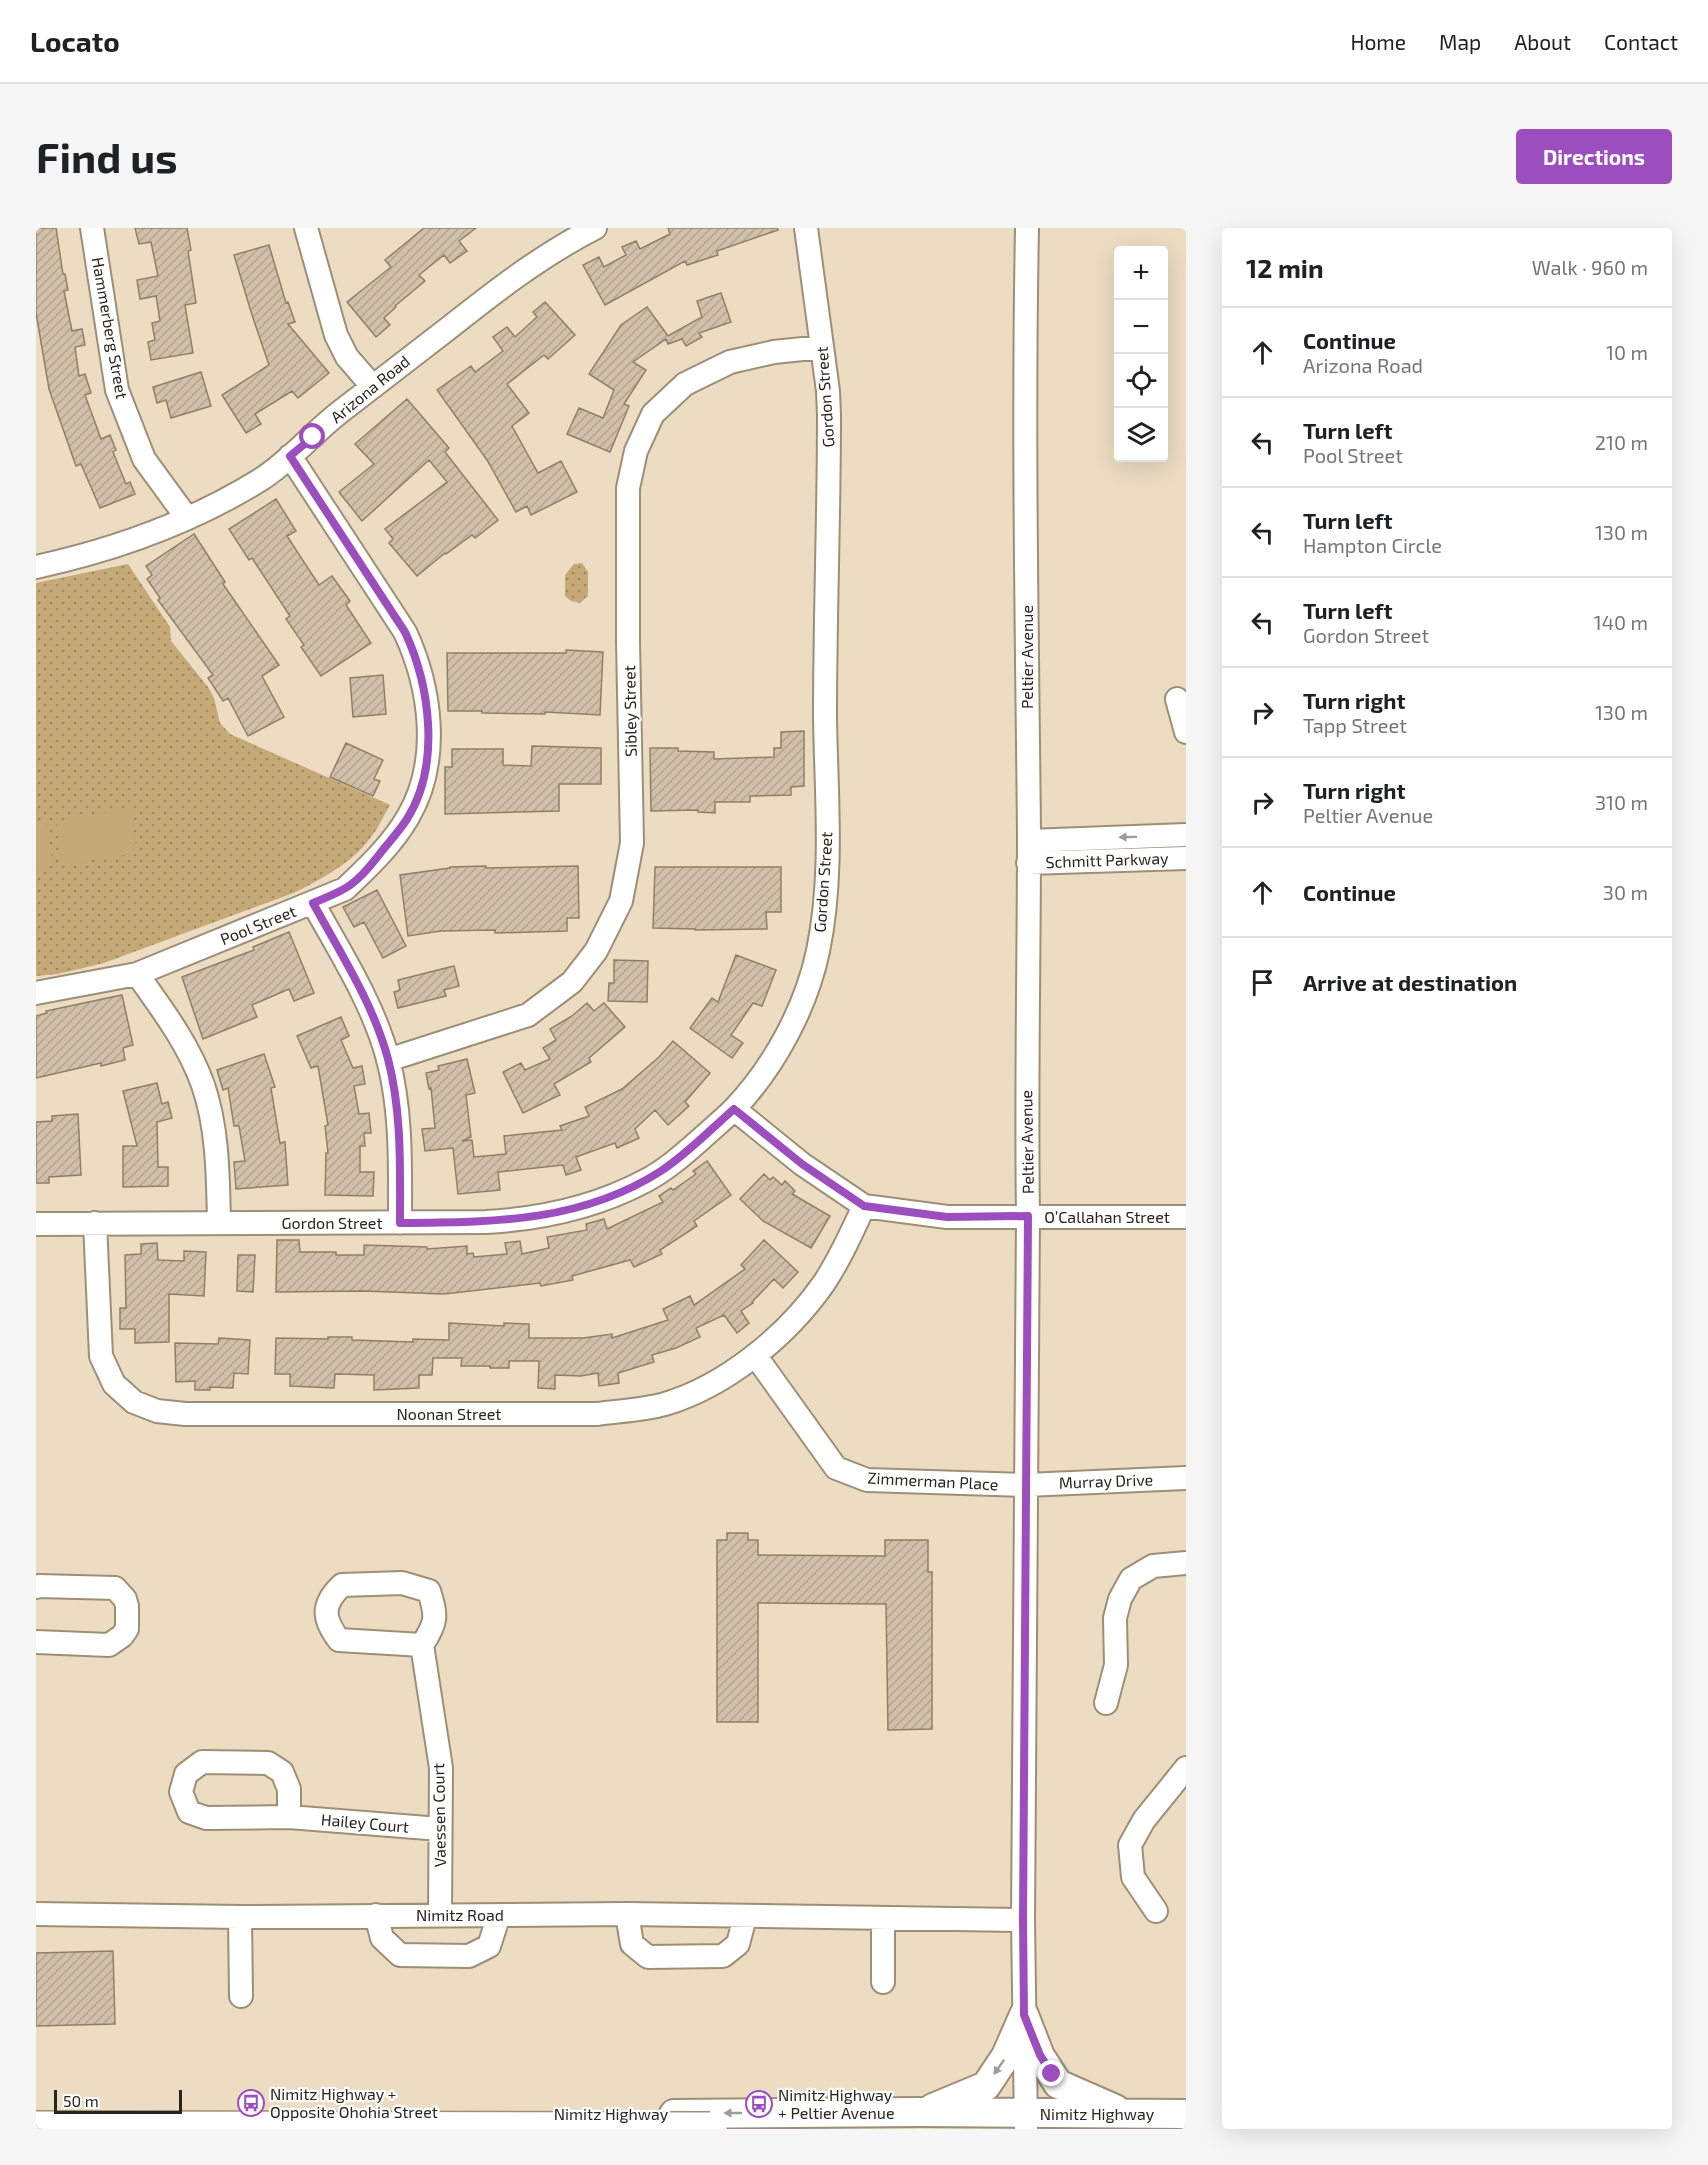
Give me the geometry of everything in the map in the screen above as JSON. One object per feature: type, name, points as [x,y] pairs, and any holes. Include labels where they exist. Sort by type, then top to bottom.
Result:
[{"type":"highway","points":[[36,2128],[710,2129]]},
{"type":"main road","points":[[921,2112],[986,2086],[1006,2056],[1024,2015]]},
{"type":"main road","points":[[1024,2015],[1040,2055],[1058,2084],[1126,2114]]},
{"type":"main road","name":"Nimitz Highway","points":[[36,2114],[196,2113],[314,2122],[921,2112],[1026,2121],[1126,2114],[1186,2114]]},
{"type":"main road","points":[[196,2113],[215,2121],[222,2129]]},
{"type":"street","name":"Hammerberg Street","points":[[92,228],[117,390],[144,459],[187,518]]},
{"type":"street","points":[[306,228],[336,335],[347,357],[373,387]]},
{"type":"street","name":"Arizona Road","points":[[36,567],[112,547],[187,518],[262,479],[400,364],[536,262],[595,228]]},
{"type":"street","name":"Gordon Street","points":[[36,1224],[503,1221],[568,1211],[625,1190],[662,1171],[734,1109],[766,1067],[795,1015],[808,986],[818,952],[824,914],[828,859],[825,715],[829,416],[806,228]]},
{"type":"street","name":"Peltier Avenue","points":[[1026,2121],[1023,1920],[1028,1216],[1025,349],[1027,228]]},
{"type":"street","name":"Sibley Street","points":[[388,1060],[528,1015],[572,982],[596,951],[621,901],[632,843],[628,488],[636,451],[653,414],[684,384],[730,362],[774,352],[822,347]]},
{"type":"street","name":"Pool Street","points":[[36,993],[138,974],[345,889],[369,867],[408,817],[424,775],[428,754],[428,727],[422,676],[405,632],[290,456]]},
{"type":"street","points":[[1177,699],[1186,732]]},
{"type":"street","name":"Schmitt Parkway","points":[[1028,852],[1186,835]]},
{"type":"street","name":"Schmitt Parkway","points":[[1028,852],[1186,858]]},
{"type":"street","points":[[313,903],[362,993],[377,1026],[388,1060],[398,1124],[400,1223]]},
{"type":"street","points":[[138,974],[180,1038],[203,1085],[214,1144],[219,1223]]},
{"type":"street","points":[[734,1109],[802,1164],[864,1206]]},
{"type":"street","name":"O’Callahan Street","points":[[864,1206],[947,1217],[1186,1217]]},
{"type":"street","name":"Noonan Street","points":[[95,1224],[101,1356],[114,1384],[134,1402],[157,1411],[185,1414],[597,1414],[665,1404],[706,1387],[755,1355],[792,1323],[824,1283],[864,1206]]},
{"type":"street","name":"Zimmerman Place","points":[[755,1355],[836,1468],[867,1480],[1026,1485]]},
{"type":"street","name":"Murray Drive","points":[[1026,1485],[1186,1478]]},
{"type":"street","points":[[1106,1703],[1116,1665],[1115,1618],[1120,1599],[1131,1580],[1153,1566],[1186,1563]]},
{"type":"street","points":[[402,1583],[429,1591],[435,1610],[433,1628],[422,1645],[339,1640],[332,1631],[326,1616],[330,1596],[342,1585],[402,1583]]},
{"type":"street","points":[[36,1587],[115,1588],[127,1606],[127,1629],[109,1645],[36,1642]]},
{"type":"street","name":"Vaessen Court","points":[[422,1645],[441,1768],[440,1915]]},
{"type":"street","name":"Hailey Court","points":[[289,1817],[289,1789],[282,1772],[268,1763],[202,1762],[186,1774],[181,1792],[189,1812],[206,1818],[289,1817],[440,1829]]},
{"type":"street","points":[[1156,1911],[1133,1877],[1130,1845],[1144,1820],[1186,1768]]},
{"type":"street","name":"Nimitz Road","points":[[36,1914],[240,1917],[627,1914],[1023,1920]]},
{"type":"street","points":[[627,1914],[632,1944],[648,1957],[723,1956],[738,1944],[745,1917]]},
{"type":"street","points":[[376,1916],[382,1938],[399,1955],[469,1956],[489,1946],[499,1915]]},
{"type":"street","points":[[240,1917],[241,1996]]},
{"type":"street","points":[[883,1919],[883,1982]]},
{"type":"shaded area","points":[[582,563],[588,572],[588,596],[580,603],[571,601],[565,596],[565,575],[574,564]]},
{"type":"shaded area","points":[[128,564],[170,627],[171,641],[208,687],[214,698],[220,723],[230,734],[390,805],[371,837],[353,857],[296,892],[104,963],[58,974],[36,976],[36,583]]},
{"type":"shaded area","points":[[130,808],[137,853],[63,865],[56,821]]},
{"type":"shaded area","points":[[46,822],[53,866],[36,869],[36,823]]},
{"type":"building","points":[[36,228],[56,228],[63,274],[65,274],[68,290],[64,291],[72,331],[82,329],[85,345],[75,347],[79,376],[85,374],[91,393],[85,395],[101,439],[110,435],[116,450],[113,452],[126,484],[130,482],[135,494],[100,508],[81,464],[76,466],[49,389],[36,313]]},
{"type":"building","points":[[135,228],[187,228],[196,303],[185,305],[193,353],[151,360],[148,342],[155,340],[152,323],[160,321],[156,296],[140,299],[137,280],[158,276],[151,242],[139,244]]},
{"type":"building","points":[[424,228],[476,228],[459,241],[467,251],[450,263],[444,255],[419,275],[425,281],[384,318],[390,325],[376,337],[347,302],[391,267],[385,260]]},
{"type":"building","points":[[668,228],[777,228],[778,230],[717,251],[718,255],[687,265],[685,261],[605,305],[583,265],[599,257],[604,267],[626,255],[622,247],[636,241],[640,249],[670,234]]},
{"type":"building","points":[[269,245],[286,303],[288,302],[295,322],[288,324],[329,373],[298,398],[292,391],[255,414],[261,424],[246,433],[222,395],[269,365],[234,255]]},
{"type":"building","points":[[721,293],[731,322],[699,333],[702,337],[686,346],[682,339],[668,344],[666,339],[633,362],[646,370],[624,404],[629,406],[610,452],[567,434],[579,408],[603,418],[614,390],[589,374],[621,325],[647,307],[668,336],[702,317],[697,301]]},
{"type":"building","points":[[545,302],[575,335],[548,359],[544,355],[507,384],[529,413],[512,426],[538,473],[561,461],[577,492],[531,515],[527,506],[516,512],[487,460],[437,390],[471,366],[475,372],[503,351],[493,337],[507,327],[515,337],[537,317],[533,312]]},
{"type":"building","points":[[201,372],[211,406],[171,418],[166,400],[157,403],[153,387]]},
{"type":"building","points":[[407,399],[449,448],[445,452],[498,520],[475,538],[472,535],[445,553],[417,576],[389,543],[393,539],[385,529],[447,482],[429,460],[362,521],[339,492],[374,464],[355,444]]},
{"type":"building","points":[[276,499],[296,531],[287,536],[319,585],[332,576],[350,601],[346,605],[371,643],[321,676],[301,647],[304,645],[286,619],[290,616],[252,558],[249,560],[229,529]]},
{"type":"building","points":[[194,534],[225,582],[223,584],[279,665],[262,676],[284,717],[248,736],[228,698],[223,701],[208,678],[213,675],[158,600],[160,598],[147,579],[152,575],[146,566]]},
{"type":"building","points":[[566,650],[603,652],[600,715],[448,711],[447,653],[566,653]]},
{"type":"building","points":[[383,675],[386,714],[353,717],[350,678]]},
{"type":"building","points":[[804,731],[804,786],[791,787],[791,795],[750,796],[750,802],[715,802],[715,813],[698,812],[698,810],[651,811],[650,748],[714,752],[714,759],[774,757],[774,748],[781,748],[781,732]]},
{"type":"building","points":[[346,743],[383,760],[374,779],[380,781],[373,796],[330,777]]},
{"type":"building","points":[[532,746],[601,748],[601,784],[559,784],[559,811],[445,814],[445,767],[452,767],[452,749],[503,749],[503,765],[531,766]]},
{"type":"building","points":[[486,866],[486,868],[578,866],[579,918],[567,918],[567,931],[495,933],[495,930],[441,931],[408,936],[400,875],[450,867]]},
{"type":"building","points":[[655,867],[781,867],[781,912],[766,912],[767,929],[653,928]]},
{"type":"building","points":[[377,890],[406,946],[383,958],[364,922],[354,927],[343,907]]},
{"type":"building","points":[[289,932],[314,993],[294,1001],[289,989],[252,1005],[257,1017],[203,1039],[182,977],[254,950],[253,947]]},
{"type":"building","points":[[736,955],[776,970],[762,1006],[753,1003],[731,1035],[743,1043],[732,1058],[690,1028],[712,998],[718,1002]]},
{"type":"building","points":[[614,960],[648,961],[647,1002],[608,1001],[609,983],[614,983]]},
{"type":"building","points":[[454,966],[459,986],[444,990],[446,996],[398,1008],[394,992],[400,990],[398,980]]},
{"type":"building","points":[[122,995],[133,1045],[123,1048],[125,1060],[101,1066],[101,1063],[36,1078],[36,1016],[47,1013],[46,1011]]},
{"type":"building","points":[[587,1003],[594,1011],[604,1003],[625,1027],[589,1058],[591,1062],[554,1084],[560,1095],[523,1113],[503,1072],[521,1063],[525,1070],[550,1059],[543,1048],[556,1040],[550,1029],[572,1016]]},
{"type":"building","points":[[341,1017],[349,1036],[341,1040],[353,1068],[362,1066],[365,1084],[354,1086],[359,1114],[369,1113],[371,1133],[364,1133],[365,1146],[360,1146],[360,1172],[374,1172],[373,1196],[325,1195],[326,1153],[328,1153],[325,1126],[328,1125],[318,1066],[311,1068],[297,1036]]},
{"type":"building","points":[[673,1041],[710,1073],[685,1102],[689,1106],[668,1125],[655,1110],[635,1129],[639,1138],[617,1148],[615,1143],[576,1157],[581,1170],[566,1175],[563,1165],[498,1172],[500,1190],[458,1194],[453,1148],[425,1151],[422,1129],[435,1128],[431,1088],[429,1089],[426,1073],[439,1070],[438,1066],[467,1059],[475,1093],[466,1095],[471,1137],[462,1141],[472,1140],[474,1157],[506,1154],[504,1136],[562,1130],[560,1126],[589,1116],[585,1107],[622,1089],[659,1057]]},
{"type":"building","points":[[264,1054],[275,1087],[271,1088],[280,1143],[285,1142],[288,1185],[236,1189],[234,1162],[245,1161],[239,1126],[234,1126],[228,1088],[223,1090],[217,1070]]},
{"type":"building","points":[[157,1083],[162,1104],[168,1102],[172,1118],[157,1122],[158,1167],[168,1167],[168,1186],[123,1187],[123,1146],[137,1146],[123,1091]]},
{"type":"building","points":[[78,1114],[81,1175],[49,1177],[49,1183],[36,1183],[36,1122],[52,1121],[52,1116]]},
{"type":"building","points":[[707,1161],[731,1195],[694,1221],[697,1226],[660,1250],[662,1254],[634,1267],[630,1260],[572,1276],[573,1280],[541,1286],[540,1283],[444,1294],[364,1291],[276,1292],[277,1240],[299,1240],[300,1252],[336,1252],[336,1255],[364,1255],[364,1245],[427,1247],[427,1249],[467,1246],[467,1254],[473,1253],[474,1257],[507,1254],[505,1243],[520,1241],[522,1254],[549,1248],[547,1237],[587,1230],[586,1224],[604,1219],[607,1229],[663,1202],[659,1196],[671,1188],[673,1190],[696,1174],[693,1171]]},
{"type":"building","points":[[764,1174],[770,1180],[773,1177],[782,1185],[785,1181],[795,1191],[792,1194],[830,1216],[811,1248],[763,1221],[740,1199]]},
{"type":"building","points":[[764,1240],[798,1272],[783,1288],[774,1279],[753,1303],[741,1311],[749,1323],[737,1333],[724,1315],[696,1328],[700,1337],[676,1348],[652,1355],[654,1362],[618,1373],[619,1383],[599,1386],[598,1373],[581,1376],[555,1375],[555,1389],[538,1388],[539,1361],[509,1361],[509,1368],[490,1368],[490,1366],[461,1366],[462,1358],[433,1358],[432,1375],[419,1375],[419,1388],[374,1390],[374,1375],[335,1374],[334,1388],[290,1386],[290,1374],[275,1374],[276,1338],[352,1337],[352,1340],[413,1342],[413,1339],[449,1340],[449,1323],[504,1326],[504,1323],[529,1324],[529,1338],[583,1338],[612,1334],[612,1338],[668,1320],[663,1309],[690,1296],[694,1305],[745,1269],[741,1265]]},
{"type":"building","points":[[157,1243],[158,1260],[184,1261],[184,1251],[206,1252],[204,1296],[169,1294],[169,1342],[135,1343],[135,1329],[120,1329],[120,1308],[126,1308],[125,1255],[141,1254],[141,1244]]},
{"type":"building","points":[[238,1255],[255,1255],[253,1292],[237,1291]]},
{"type":"building","points":[[219,1338],[250,1340],[248,1374],[234,1373],[233,1388],[210,1387],[210,1390],[195,1390],[195,1381],[176,1382],[175,1343],[218,1344]]},
{"type":"building","points":[[727,1533],[748,1533],[748,1540],[758,1540],[758,1555],[885,1556],[885,1540],[928,1540],[928,1572],[932,1572],[932,1729],[888,1730],[886,1604],[758,1603],[758,1722],[717,1722],[717,1540],[727,1540]]},
{"type":"building","points":[[113,1951],[115,2024],[36,2026],[36,1953]]},
{"type":"place","name":"Nimitz Highway + Opposite Ohohia Street","points":[[251,2103]]},
{"type":"place","name":"Nimitz Highway + Peltier Avenue","points":[[759,2104]]},
{"type":"route","points":[[313,437],[290,456],[405,632],[422,676],[426,700],[428,754],[424,775],[408,817],[369,867],[345,889],[313,903],[362,993],[377,1026],[388,1060],[398,1124],[400,1223],[512,1221],[568,1211],[616,1194],[662,1171],[734,1109],[802,1164],[864,1206],[947,1217],[1028,1216],[1024,2015],[1040,2055],[1052,2074]]}]
